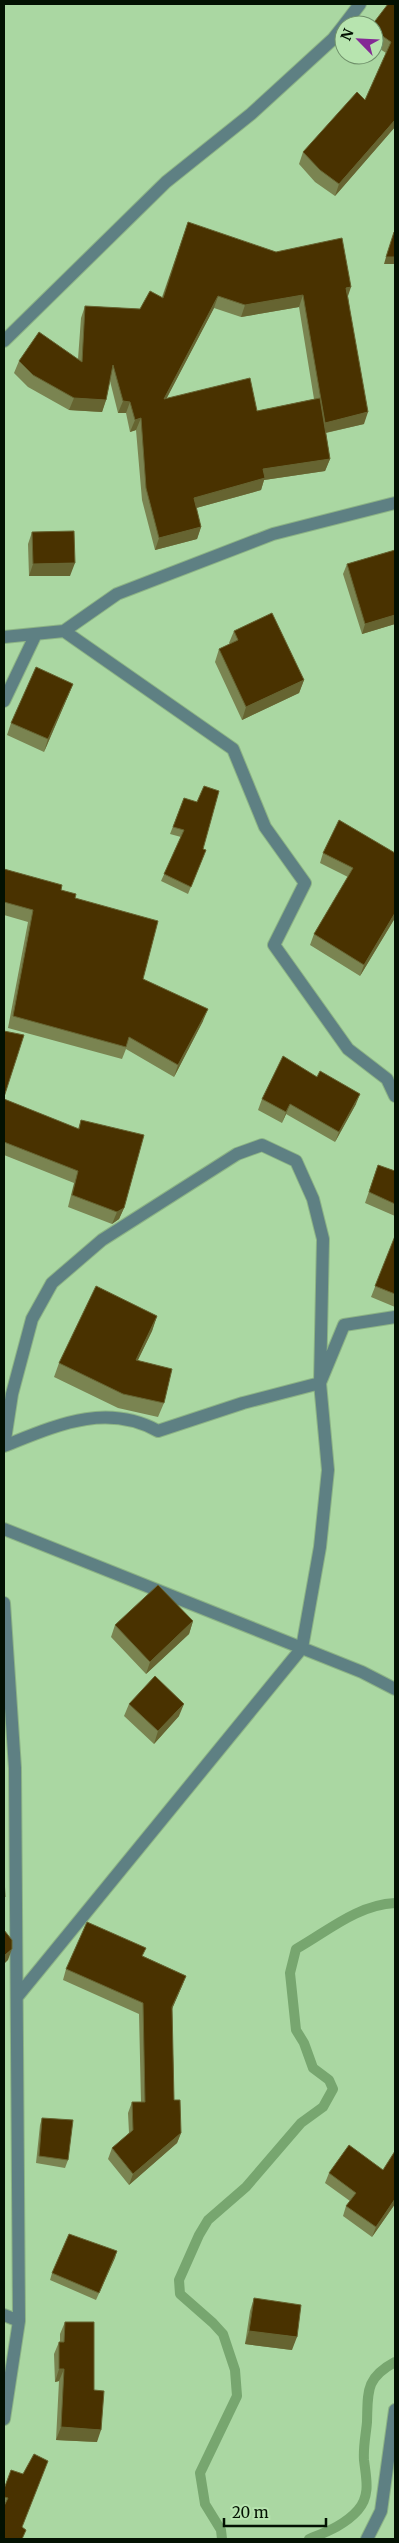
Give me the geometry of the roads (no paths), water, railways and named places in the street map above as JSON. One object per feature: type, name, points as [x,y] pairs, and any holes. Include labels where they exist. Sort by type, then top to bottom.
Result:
[{"type":"street","points":[[352,15],[360,4]]},
{"type":"street","points":[[4,341],[166,182],[251,114],[334,39]]},
{"type":"street","points":[[4,637],[35,636],[64,631],[118,594],[273,534],[395,502]]},
{"type":"street","points":[[64,631],[233,749],[265,827],[305,883],[274,945],[348,1049],[387,1078],[395,1096]]},
{"type":"street","points":[[4,701],[35,636]]},
{"type":"street","points":[[4,1446],[12,1394],[32,1319],[52,1283],[102,1240],[237,1154],[262,1145],[296,1160],[313,1200],[323,1239],[320,1383],[328,1470],[320,1548],[302,1648],[17,1997]]},
{"type":"street","points":[[320,1383],[344,1326],[395,1317]]},
{"type":"street","points":[[4,1446],[62,1423],[114,1416],[140,1420],[158,1430],[244,1402],[320,1383]]},
{"type":"street","points":[[4,1528],[302,1648],[395,1689]]},
{"type":"street","points":[[4,1603],[15,1768],[19,2321],[4,2419]]},
{"type":"street","points":[[4,2315],[19,2321]]},
{"type":"street","points":[[367,2539],[381,2511],[395,2410]]},
{"type":"waterway","points":[[222,2539],[221,2530],[205,2504],[200,2473],[237,2396],[235,2370],[223,2334],[180,2294],[179,2280],[199,2235],[208,2220],[246,2187],[301,2123],[323,2107],[333,2089],[329,2080],[313,2068],[304,2043],[296,2030],[290,1973],[296,1949],[355,1914],[381,1905],[395,1903]]},
{"type":"waterway","points":[[309,2539],[341,2524],[358,2510],[365,2498],[367,2486],[364,2445],[368,2394],[373,2380],[378,2374],[395,2362]]}]
